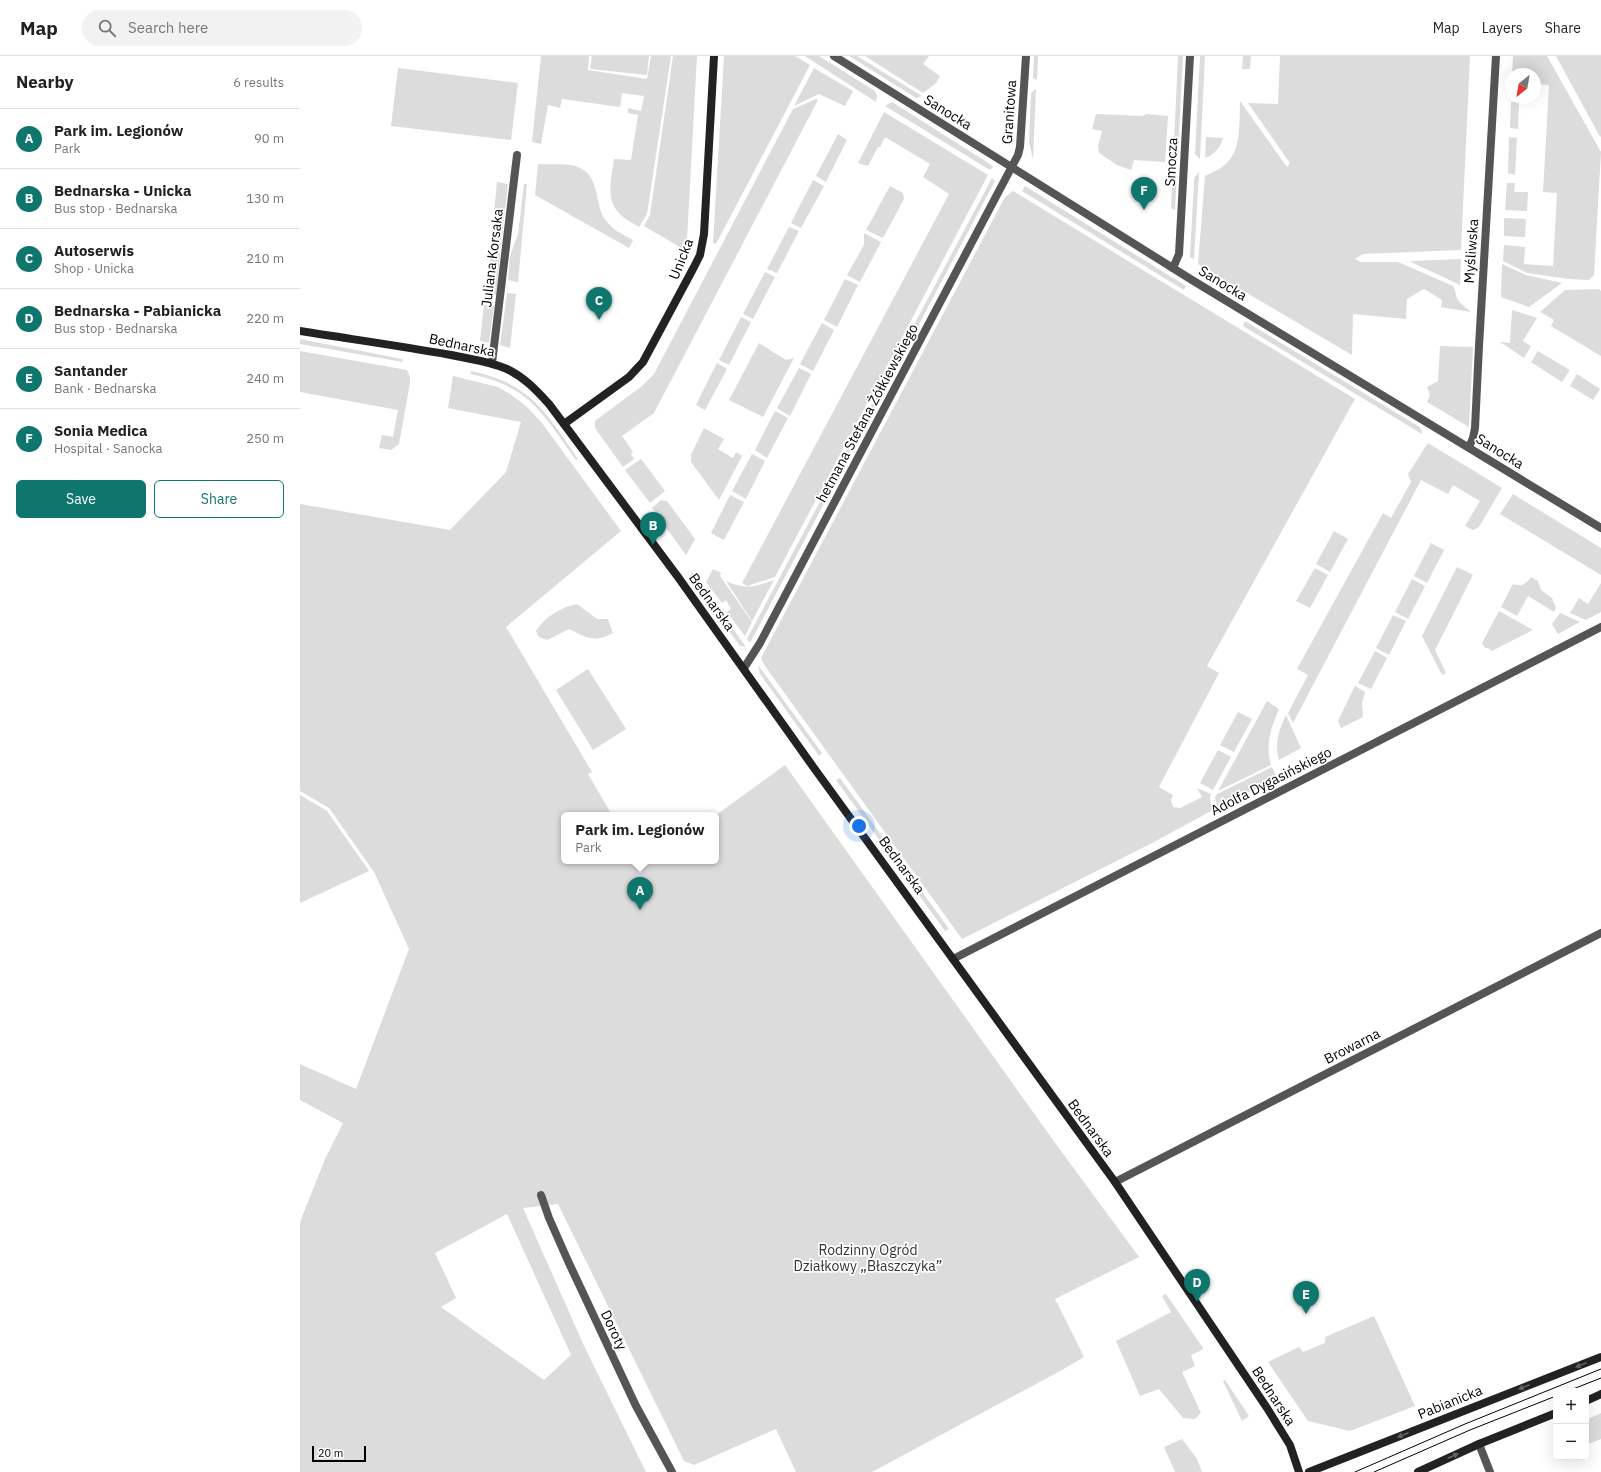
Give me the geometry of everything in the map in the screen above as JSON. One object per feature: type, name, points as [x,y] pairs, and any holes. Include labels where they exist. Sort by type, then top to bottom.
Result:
[{"type":"street","name":"Unicka","points":[[564,424],[629,377],[643,362],[650,352],[700,255],[704,234],[714,56]]},
{"type":"street","name":"Sanocka","points":[[834,56],[1173,268],[1469,446],[1601,528]]},
{"type":"street","name":"Granitowa","points":[[1012,168],[1020,147],[1026,56]]},
{"type":"street","name":"Smocza","points":[[1173,268],[1179,254],[1190,56]]},
{"type":"street","name":"Myśliwska","points":[[1469,446],[1473,438],[1475,428],[1478,346],[1496,56]]},
{"type":"street","name":"Juliana Korsaka","points":[[492,364],[517,155]]},
{"type":"street","name":"hetmana Stefana Żółkiewskiego","points":[[744,668],[760,643],[1012,168]]},
{"type":"street","name":"Bednarska","points":[[300,331],[434,352],[492,364],[515,374],[530,384],[549,404],[744,668],[1115,1182],[1173,1266],[1290,1445],[1299,1472]]},
{"type":"street","name":"Adolfa Dygasińskiego","points":[[953,959],[1601,627]]},
{"type":"street","name":"Browarna","points":[[1115,1182],[1601,933]]},
{"type":"street","name":"Doroty","points":[[541,1195],[568,1260],[636,1406],[672,1472]]},
{"type":"street","name":"Pabianicka","points":[[1309,1472],[1601,1357]]},
{"type":"street","points":[[1589,1400],[1601,1394]]},
{"type":"street","points":[[1418,1472],[1479,1444],[1553,1414]]},
{"type":"street","points":[[1479,1444],[1490,1472]]},
{"type":"green space","points":[[541,56],[589,56],[588,70],[647,79],[651,56],[671,56],[647,214],[639,227],[619,213],[612,201],[610,187],[614,159],[631,160],[638,115],[628,113],[628,108],[641,111],[644,96],[622,93],[620,107],[562,99],[560,108],[548,105],[541,144],[532,142]]},
{"type":"green space","points":[[592,56],[649,56],[647,75],[590,69]]},
{"type":"green space","points":[[673,56],[697,56],[687,240],[683,249],[644,226],[650,215]]},
{"type":"green space","points":[[724,56],[795,56],[810,65],[716,244],[713,243]]},
{"type":"green space","points":[[805,56],[819,56],[875,91],[877,96],[876,102]]},
{"type":"green space","points":[[849,56],[857,56],[922,96],[916,98]]},
{"type":"green space","points":[[865,56],[929,56],[923,64],[940,76],[936,83],[923,93]]},
{"type":"green space","points":[[1034,56],[1038,56],[1037,80],[1033,78]]},
{"type":"green space","points":[[1178,56],[1183,56],[1175,210],[1171,208]]},
{"type":"green space","points":[[1200,56],[1205,56],[1200,159],[1195,154]]},
{"type":"green space","points":[[1243,56],[1251,56],[1250,69],[1242,69]]},
{"type":"green space","points":[[1280,56],[1470,56],[1461,250],[1363,254],[1355,259],[1361,262],[1398,262],[1453,286],[1458,300],[1471,312],[1441,307],[1442,300],[1424,289],[1407,299],[1406,319],[1353,314],[1352,355],[1198,264],[1205,176],[1224,166],[1235,151],[1239,134],[1240,101],[1287,167],[1290,163],[1248,103],[1278,104]]},
{"type":"green space","points":[[1513,56],[1547,56],[1601,152],[1594,275],[1589,280],[1569,279],[1527,273],[1503,261],[1504,245],[1525,247],[1524,264],[1553,266],[1557,193],[1543,192],[1549,85],[1541,84],[1541,68],[1512,68]]},
{"type":"green space","points":[[1556,56],[1601,56],[1601,137],[1599,135]]},
{"type":"green space","points":[[398,68],[518,83],[511,140],[391,126]]},
{"type":"green space","points":[[814,68],[853,91],[845,106],[819,94],[794,106]]},
{"type":"green space","points":[[1036,89],[1033,160],[1029,142],[1031,93]]},
{"type":"green space","points":[[816,99],[818,100],[654,413],[622,436],[633,452],[631,454],[634,459],[623,467],[595,428],[595,421],[642,386],[654,374],[793,109]]},
{"type":"green space","points":[[892,102],[993,167],[990,170],[885,106]]},
{"type":"green space","points":[[1511,104],[1519,104],[1518,129],[1510,128]]},
{"type":"green space","points":[[884,112],[988,175],[775,577],[747,586],[742,583],[949,194],[923,177],[930,164],[885,137],[868,166],[858,163]]},
{"type":"green space","points":[[1096,114],[1142,116],[1147,114],[1168,116],[1165,162],[1134,160],[1131,170],[1117,165],[1099,153],[1098,146],[1102,131],[1092,129]]},
{"type":"green space","points":[[838,134],[847,140],[826,182],[816,176]]},
{"type":"green space","points":[[1206,137],[1223,138],[1217,150],[1212,155],[1205,158]]},
{"type":"green space","points":[[1509,137],[1517,138],[1515,175],[1508,173]]},
{"type":"green space","points":[[538,164],[575,166],[589,175],[596,189],[604,218],[613,228],[633,240],[629,248],[535,195]]},
{"type":"green space","points":[[1199,172],[1194,259],[1190,257],[1194,181]]},
{"type":"green space","points":[[992,178],[995,181],[750,643],[747,639]]},
{"type":"green space","points":[[813,180],[824,186],[801,228],[791,223]]},
{"type":"green space","points":[[497,182],[508,184],[501,244],[491,243]]},
{"type":"green space","points":[[1507,183],[1515,183],[1514,192],[1528,192],[1527,211],[1505,210]]},
{"type":"green space","points":[[524,184],[527,184],[518,282],[508,280],[510,256],[518,234]]},
{"type":"green space","points":[[890,186],[903,193],[904,199],[883,238],[866,230]]},
{"type":"green space","points":[[1025,186],[1186,286],[1184,290],[1022,191]]},
{"type":"green space","points":[[1013,191],[1355,399],[1207,666],[1219,673],[1159,787],[1173,795],[1171,800],[1173,807],[1180,808],[1202,797],[1197,788],[1211,794],[1210,799],[1213,810],[1154,842],[962,939],[765,666],[761,658],[1005,197]]},
{"type":"green space","points":[[1504,218],[1526,219],[1525,237],[1504,236]]},
{"type":"green space","points":[[789,227],[799,231],[777,273],[767,269]]},
{"type":"green space","points":[[864,233],[881,242],[860,282],[847,275],[864,245]]},
{"type":"green space","points":[[491,252],[500,253],[496,295],[486,294]]},
{"type":"green space","points":[[1461,259],[1460,285],[1411,262],[1411,261]]},
{"type":"green space","points":[[1502,264],[1526,275],[1562,283],[1529,307],[1501,297]]},
{"type":"green space","points":[[765,272],[775,277],[753,319],[743,314]]},
{"type":"green space","points":[[845,279],[858,285],[837,327],[824,320]]},
{"type":"green space","points":[[1599,289],[1601,291],[1601,356],[1551,326],[1554,320],[1540,312],[1565,290]]},
{"type":"green space","points":[[507,293],[516,294],[510,348],[500,345]]},
{"type":"green space","points":[[484,305],[494,306],[489,343],[480,341]]},
{"type":"green space","points":[[1512,310],[1537,318],[1523,341],[1531,346],[1524,358],[1500,342],[1510,343]]},
{"type":"green space","points":[[741,317],[751,322],[729,365],[719,360]]},
{"type":"green space","points":[[1245,321],[1418,426],[1421,429],[1422,434],[1243,326]]},
{"type":"green space","points":[[822,323],[834,330],[813,371],[800,364]]},
{"type":"green space","points":[[300,339],[402,359],[403,362],[300,344]]},
{"type":"green space","points":[[759,343],[786,360],[794,358],[763,417],[729,400]]},
{"type":"green space","points":[[1440,346],[1473,347],[1469,427],[1427,402],[1430,395],[1427,387],[1438,381]]},
{"type":"green space","points":[[300,351],[407,370],[410,377],[410,383],[399,444],[391,450],[379,448],[382,435],[393,437],[398,410],[300,392]]},
{"type":"green space","points":[[1538,351],[1570,370],[1562,382],[1531,362]]},
{"type":"green space","points":[[717,363],[727,369],[705,410],[696,405]]},
{"type":"green space","points":[[799,368],[811,374],[790,416],[777,408]]},
{"type":"green space","points":[[471,371],[491,376],[508,383],[535,402],[556,427],[578,459],[576,460],[544,416],[521,394],[490,379],[470,374]]},
{"type":"green space","points":[[1577,374],[1600,389],[1593,400],[1570,386]]},
{"type":"green space","name":"Rodzinny Ogród Działkowy „Błaszczyka”","points":[[453,376],[498,387],[526,406],[542,423],[621,531],[506,627],[592,772],[588,774],[610,812],[561,812],[561,864],[719,864],[719,813],[785,765],[1053,1140],[1139,1257],[1055,1299],[1084,1357],[872,1472],[796,1472],[776,1429],[694,1465],[684,1461],[558,1204],[523,1208],[585,1348],[646,1472],[300,1472],[300,1222],[325,1159],[343,1123],[300,1100],[300,1064],[356,1089],[409,949],[374,872],[329,808],[300,791],[300,504],[450,530],[506,472],[521,422],[448,408]],"holes":[[[507,1214],[571,1355],[544,1380],[441,1307],[456,1298],[435,1253]]]},
{"type":"green space","points":[[775,411],[788,418],[767,458],[755,450]]},
{"type":"green space","points":[[704,428],[724,439],[718,449],[733,458],[736,452],[742,456],[719,500],[691,462],[691,455]]},
{"type":"green space","points":[[1428,443],[1502,488],[1479,527],[1473,530],[1465,526],[1480,501],[1453,485],[1448,494],[1421,480],[1293,723],[1288,713],[1308,675],[1297,669],[1383,513],[1391,518],[1411,482],[1408,474]]},
{"type":"green space","points":[[752,454],[765,461],[746,499],[732,491]]},
{"type":"green space","points":[[641,459],[665,491],[650,503],[625,470]]},
{"type":"green space","points":[[1513,494],[1601,548],[1601,575],[1500,514]]},
{"type":"green space","points":[[730,495],[744,502],[724,540],[711,533]]},
{"type":"green space","points":[[661,500],[667,501],[695,539],[686,555],[652,508]]},
{"type":"green space","points":[[1334,531],[1348,539],[1330,572],[1316,564]]},
{"type":"green space","points":[[1431,543],[1444,550],[1427,583],[1414,576]]},
{"type":"green space","points":[[1457,567],[1473,575],[1435,650],[1446,673],[1442,675],[1422,636]]},
{"type":"green space","points":[[1315,568],[1328,575],[1310,608],[1296,601]]},
{"type":"green space","points":[[713,569],[721,573],[720,576],[752,622],[745,636],[727,612],[731,609],[726,600],[722,603],[706,582]]},
{"type":"green space","points":[[691,571],[746,647],[740,646],[691,578]]},
{"type":"green space","points":[[1531,577],[1538,581],[1541,590],[1552,598],[1556,608],[1554,612],[1528,596],[1517,616],[1501,607],[1513,584],[1524,584]]},
{"type":"green space","points":[[1412,579],[1425,586],[1408,619],[1395,612]]},
{"type":"green space","points":[[774,580],[752,621],[726,581],[739,586],[750,586]]},
{"type":"green space","points":[[1601,583],[1601,612],[1586,620],[1570,613],[1579,598],[1588,604]]},
{"type":"green space","points":[[577,604],[597,619],[608,619],[613,633],[595,639],[586,637],[569,629],[547,640],[539,637],[536,631],[544,621],[559,610]]},
{"type":"green space","points":[[1499,611],[1533,630],[1492,651],[1485,648],[1482,643]]},
{"type":"green space","points":[[1560,613],[1580,622],[1558,634],[1552,624]]},
{"type":"green space","points":[[1393,615],[1406,621],[1389,655],[1376,648]]},
{"type":"green space","points":[[1375,651],[1387,658],[1371,689],[1358,683]]},
{"type":"green space","points":[[758,665],[822,753],[819,756],[760,674]]},
{"type":"green space","points":[[588,669],[626,729],[593,750],[556,690]]},
{"type":"green space","points":[[1355,686],[1365,692],[1362,703],[1363,717],[1341,728],[1338,721]]},
{"type":"green space","points":[[1267,701],[1279,709],[1269,743],[1269,757],[1271,765],[1218,791]]},
{"type":"green space","points":[[1238,712],[1252,719],[1234,752],[1220,745]]},
{"type":"green space","points":[[1286,715],[1301,748],[1279,760],[1277,743],[1281,726]]},
{"type":"green space","points":[[1218,750],[1231,757],[1213,790],[1200,783]]},
{"type":"green space","points":[[1272,767],[1277,778],[1218,808],[1215,798],[1217,794]]},
{"type":"green space","points":[[840,778],[949,929],[945,931],[836,780]]},
{"type":"green space","points":[[300,795],[327,811],[369,871],[300,903]]},
{"type":"green space","points":[[1166,1294],[1203,1348],[1202,1350],[1191,1355],[1195,1366],[1182,1372],[1201,1413],[1195,1419],[1183,1418],[1159,1389],[1140,1396],[1116,1341],[1171,1312],[1162,1296]]},
{"type":"green space","points":[[1374,1316],[1415,1406],[1350,1431],[1308,1421],[1268,1362],[1299,1347],[1303,1352],[1325,1343],[1325,1337]]},
{"type":"green space","points":[[1225,1380],[1249,1416],[1242,1421],[1223,1381]]},
{"type":"green space","points":[[1601,1413],[1601,1439],[1589,1444],[1589,1424],[1589,1419]]},
{"type":"green space","points":[[1182,1439],[1197,1459],[1202,1472],[1175,1472],[1164,1447]]},
{"type":"tram line","points":[[1355,1472],[1465,1424],[1601,1369]]},
{"type":"tram line","points":[[1576,1388],[1601,1378]]},
{"type":"tram line","points":[[1374,1472],[1470,1430],[1553,1397]]},
{"type":"place","name":"Sonia Medica","points":[[1144,210]]},
{"type":"place","name":"Autoserwis","points":[[599,320]]},
{"type":"place","name":"Bednarska - Unicka","points":[[653,545]]},
{"type":"place","name":"Park im. Legionów","points":[[640,910]]},
{"type":"place","name":"Bednarska - Pabianicka","points":[[1197,1302]]},
{"type":"place","name":"Santander","points":[[1306,1314]]}]
